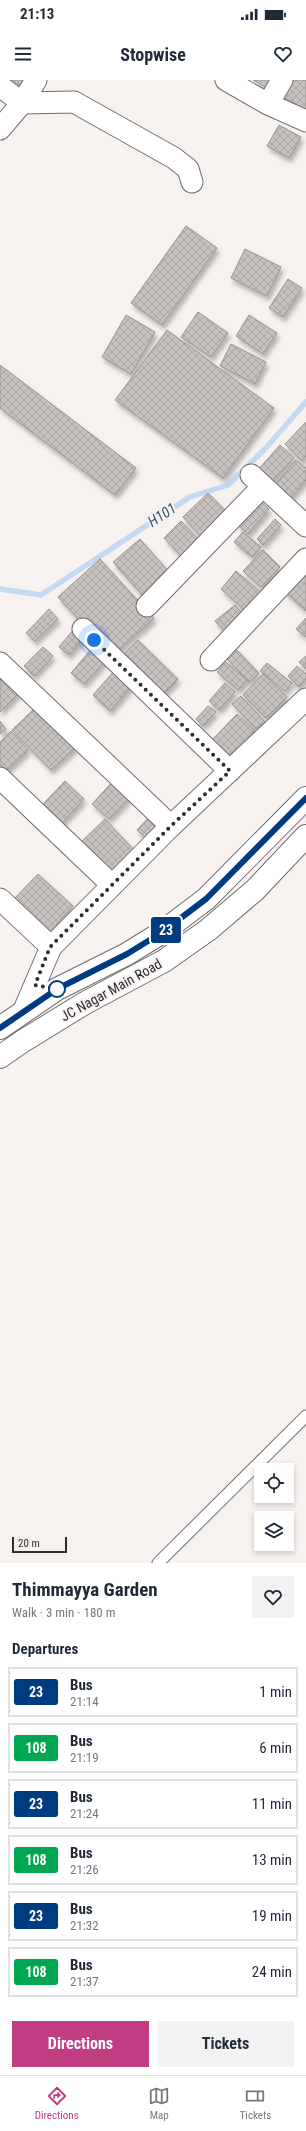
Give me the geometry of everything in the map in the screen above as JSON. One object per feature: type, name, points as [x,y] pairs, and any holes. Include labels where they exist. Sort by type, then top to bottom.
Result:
[{"type":"main road","name":"JC Nagar Main Road","points":[[2,1023],[57,989],[127,954],[161,933],[206,899],[306,798]]},
{"type":"main road","name":"JC Nagar Main Road","points":[[0,1057],[85,1003],[164,961],[208,930],[255,890],[306,836]]},
{"type":"street","points":[[0,129],[22,102],[36,80]]},
{"type":"street","points":[[226,80],[268,104],[306,121]]},
{"type":"street","points":[[268,104],[282,80]]},
{"type":"street","points":[[0,86],[22,102],[74,102],[174,158],[188,168],[192,182]]},
{"type":"street","points":[[147,606],[257,481],[306,526]]},
{"type":"street","points":[[211,660],[306,559]]},
{"type":"street","points":[[83,629],[230,771]]},
{"type":"street","points":[[0,663],[171,826]]},
{"type":"street","points":[[24,1010],[50,947],[171,826],[306,699]]},
{"type":"street","points":[[0,778],[112,885]]},
{"type":"street","points":[[0,899],[50,947]]},
{"type":"street","points":[[2,1023],[23,1041]]},
{"type":"lane","points":[[158,1563],[306,1416]]},
{"type":"building","points":[[8,80],[27,80],[24,87]]},
{"type":"building","points":[[253,80],[273,80],[269,89]]},
{"type":"building","points":[[290,80],[306,80],[306,110],[281,96]]},
{"type":"building","points":[[279,125],[301,137],[289,158],[267,146]]},
{"type":"building","points":[[186,226],[217,248],[162,325],[131,303]]},
{"type":"building","points":[[245,249],[281,267],[267,296],[231,278]]},
{"type":"building","points":[[288,279],[302,288],[283,317],[269,308]]},
{"type":"building","points":[[198,312],[228,333],[211,357],[181,337]]},
{"type":"building","points":[[126,315],[155,332],[131,374],[102,357]]},
{"type":"building","points":[[249,315],[277,333],[263,354],[236,336]]},
{"type":"building","points":[[167,330],[274,408],[223,478],[115,400]]},
{"type":"building","points":[[231,344],[266,362],[255,384],[220,366]]},
{"type":"building","points":[[0,365],[136,468],[115,495],[0,408]]},
{"type":"building","points":[[306,422],[306,456],[302,461],[285,444]]},
{"type":"building","points":[[280,445],[294,458],[271,483],[257,471]]},
{"type":"building","points":[[296,460],[306,468],[306,480],[290,498],[275,485]]},
{"type":"building","points":[[208,493],[228,513],[202,538],[183,517]]},
{"type":"building","points":[[259,500],[269,509],[248,534],[237,524]]},
{"type":"building","points":[[275,519],[281,525],[263,545],[257,539]]},
{"type":"building","points":[[181,521],[199,540],[182,557],[164,538]]},
{"type":"building","points":[[243,532],[261,547],[252,557],[234,542]]},
{"type":"building","points":[[140,539],[171,574],[144,597],[113,562]]},
{"type":"building","points":[[263,550],[280,567],[261,587],[243,571]]},
{"type":"building","points":[[100,559],[154,618],[112,656],[58,597]]},
{"type":"building","points":[[306,570],[306,611],[284,591]]},
{"type":"building","points":[[236,571],[264,595],[248,613],[221,589]]},
{"type":"building","points":[[235,605],[246,619],[227,634],[215,621]]},
{"type":"building","points":[[49,609],[58,619],[35,641],[26,633]]},
{"type":"building","points":[[306,618],[306,637],[296,629]]},
{"type":"building","points":[[74,629],[84,637],[69,655],[59,647]]},
{"type":"building","points":[[138,640],[178,679],[162,695],[121,657]]},
{"type":"building","points":[[43,647],[53,656],[34,676],[24,666]]},
{"type":"building","points":[[93,647],[107,659],[84,684],[71,673]]},
{"type":"building","points":[[236,649],[259,673],[249,682],[226,658]]},
{"type":"building","points":[[306,656],[306,669],[299,662]]},
{"type":"building","points":[[226,662],[247,680],[238,690],[217,672]]},
{"type":"building","points":[[267,663],[292,683],[285,691],[260,671]]},
{"type":"building","points":[[297,666],[306,674],[306,679],[299,687],[288,676]]},
{"type":"building","points":[[115,670],[132,685],[110,711],[93,695]]},
{"type":"building","points":[[0,674],[19,693],[0,712]]},
{"type":"building","points":[[263,674],[287,697],[266,718],[243,695]]},
{"type":"building","points":[[225,683],[235,692],[219,710],[209,701]]},
{"type":"building","points":[[241,696],[265,722],[256,729],[232,704]]},
{"type":"building","points":[[208,706],[216,712],[203,726],[196,719]]},
{"type":"building","points":[[36,707],[76,747],[51,770],[12,730]]},
{"type":"building","points":[[237,714],[255,731],[229,759],[210,742]]},
{"type":"building","points":[[0,721],[6,729],[0,734]]},
{"type":"building","points":[[11,731],[28,750],[6,771],[0,765],[0,742]]},
{"type":"building","points":[[114,780],[131,796],[109,819],[92,804]]},
{"type":"building","points":[[65,781],[84,799],[61,824],[41,806]]},
{"type":"building","points":[[149,817],[160,826],[147,839],[137,830]]},
{"type":"building","points":[[105,819],[137,853],[112,877],[80,843]]},
{"type":"building","points":[[38,874],[73,906],[49,933],[13,900]]},
{"type":"waterway","name":"H101","points":[[0,589],[41,595],[190,497],[228,485],[265,449],[306,402]]},
{"type":"bus line","name":"23","points":[[0,1028],[24,1010],[57,989],[127,954],[161,933],[206,899],[306,798]]},
{"type":"route","points":[[57,989],[35,985],[50,947],[171,826],[230,771],[94,640]]}]
